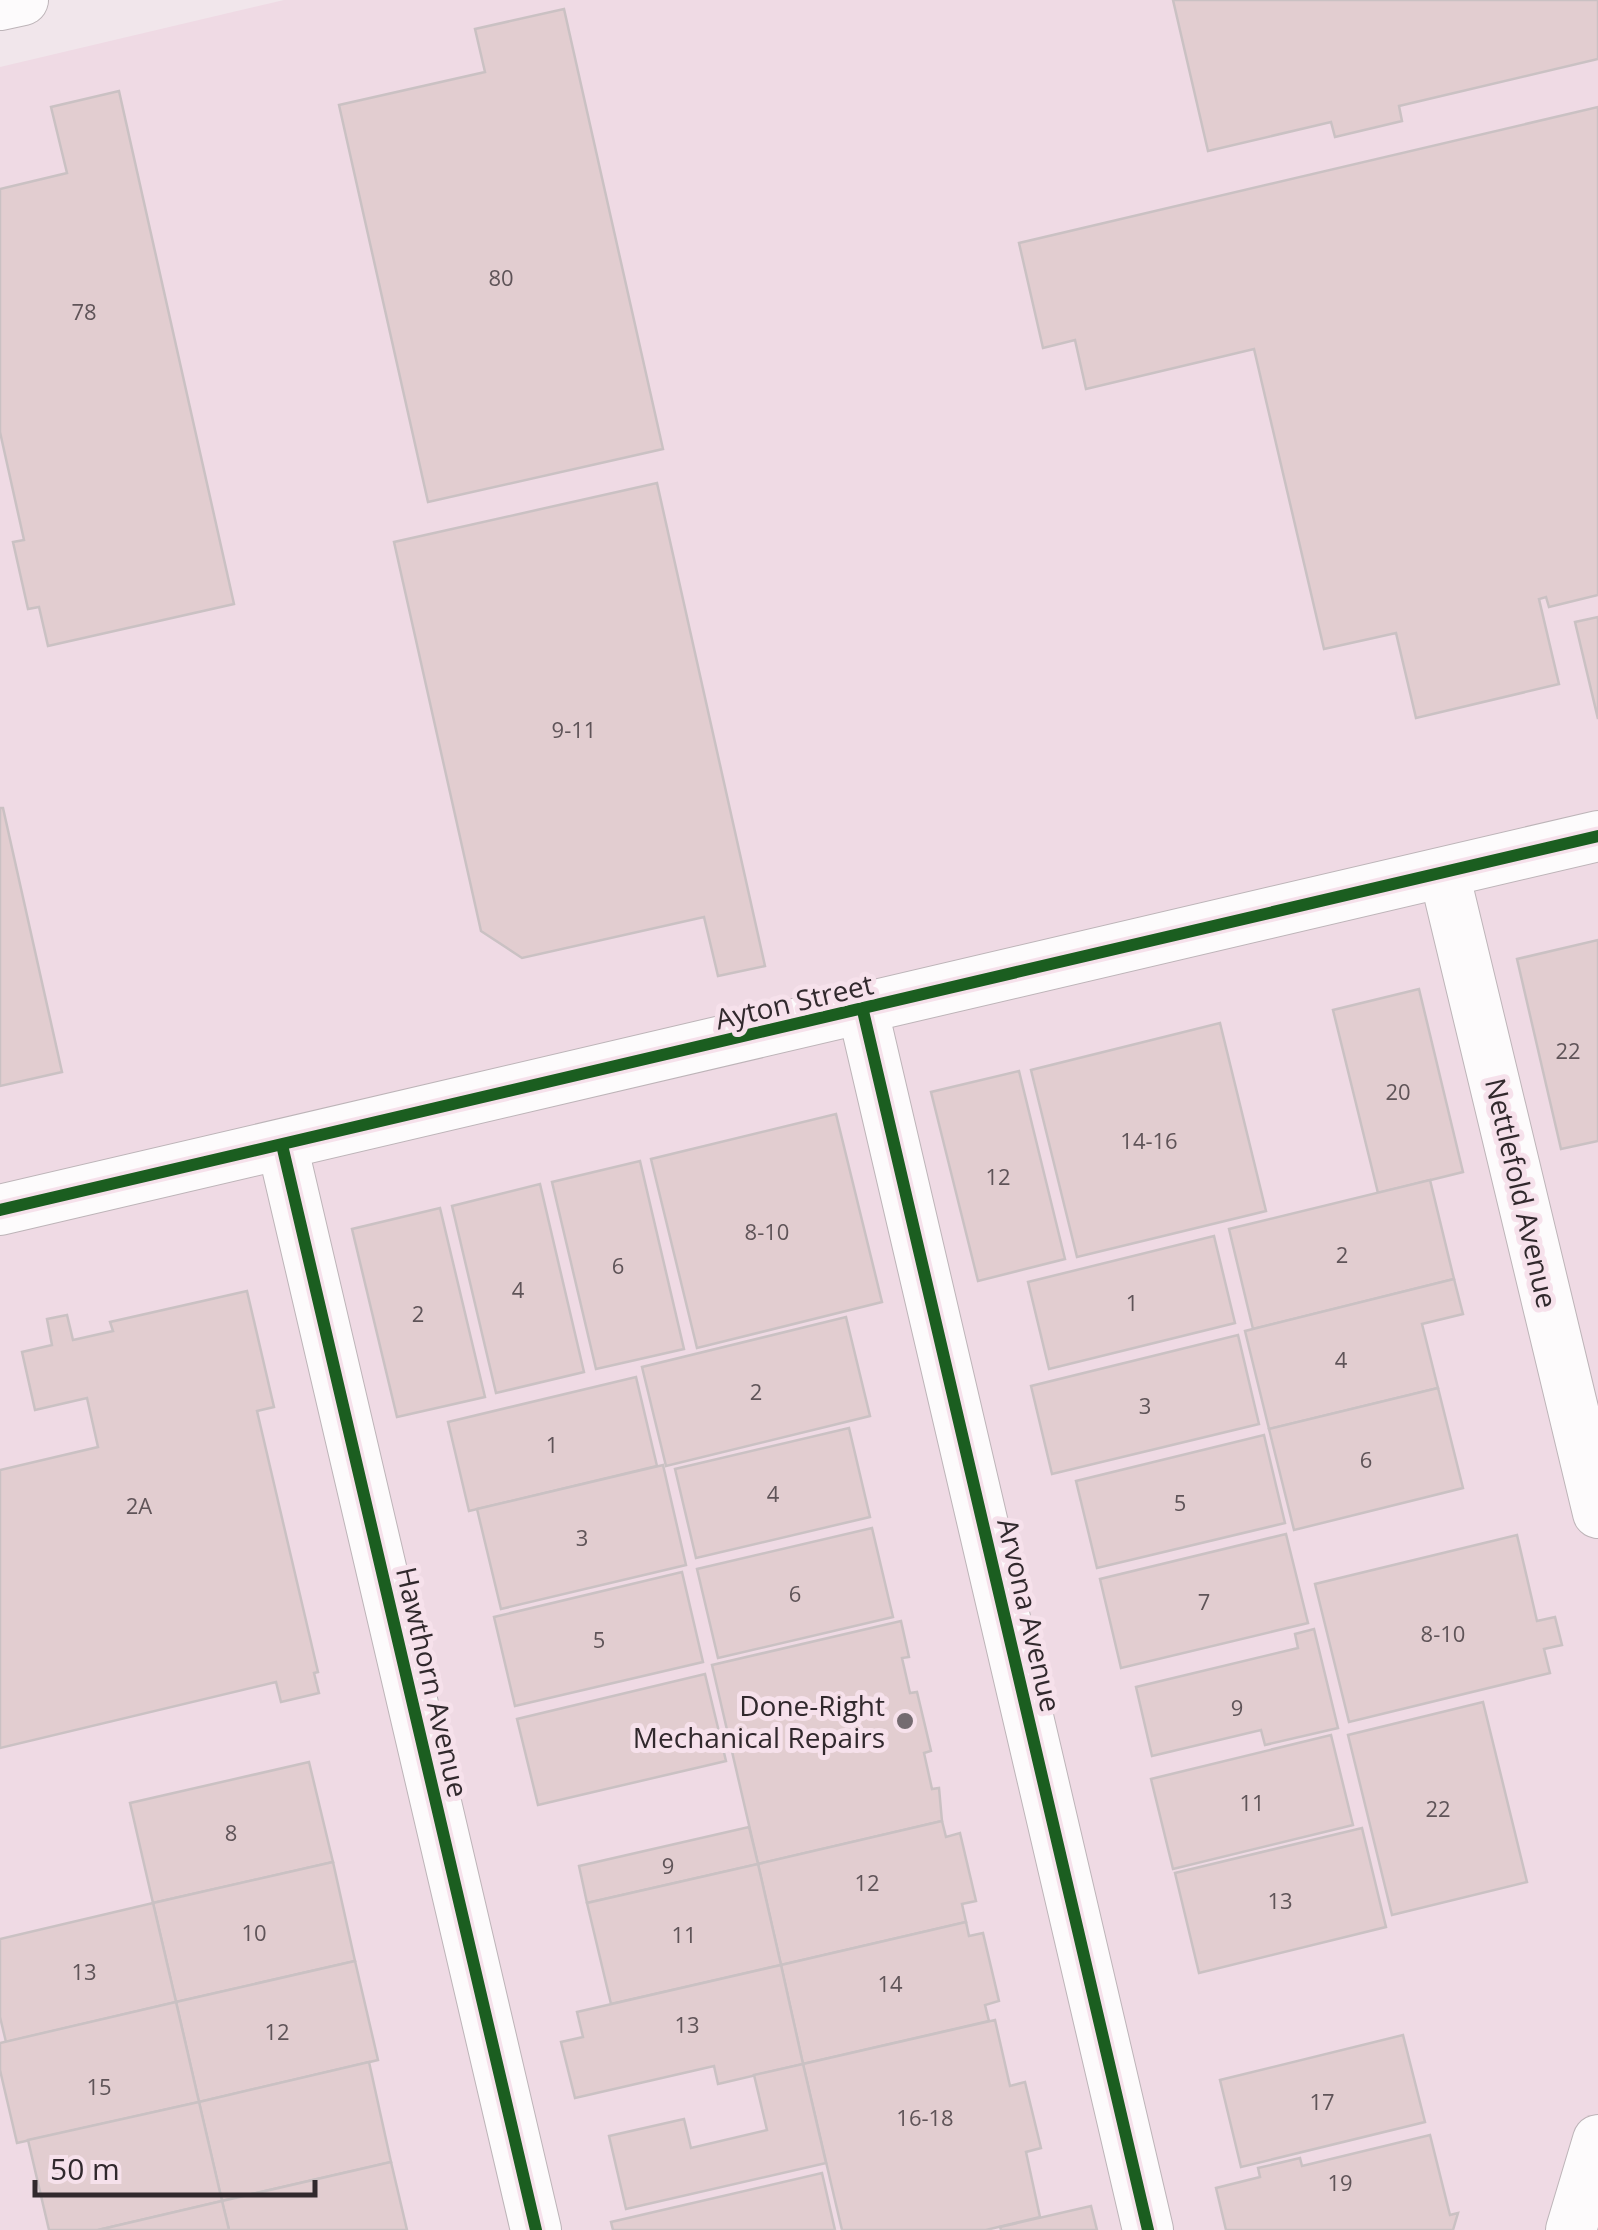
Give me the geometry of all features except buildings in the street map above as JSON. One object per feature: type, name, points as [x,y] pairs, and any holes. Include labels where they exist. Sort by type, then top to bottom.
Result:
[{"type":"street","points":[[0,5],[23,0]]},
{"type":"street","name":"Ayton Street","points":[[0,1210],[1598,836]]},
{"type":"street","name":"Nettlefold Avenue","points":[[1444,873],[1598,1513]]},
{"type":"street","name":"Arvona Avenue","points":[[863,1010],[1148,2230]]},
{"type":"street","name":"Hawthorn Avenue","points":[[282,1145],[536,2230]]},
{"type":"street","points":[[1571,2230],[1598,2140]]},
{"type":"shaded area","points":[[284,0],[1598,0],[1598,2230],[0,2230],[0,67]]},
{"type":"cycle path","points":[[0,1210],[1598,836]]},
{"type":"cycle path","points":[[863,1011],[1148,2230]]},
{"type":"cycle path","points":[[282,1145],[536,2230]]},
{"type":"place","name":"Done-Right Mechanical Repairs","points":[[905,1721]]}]
